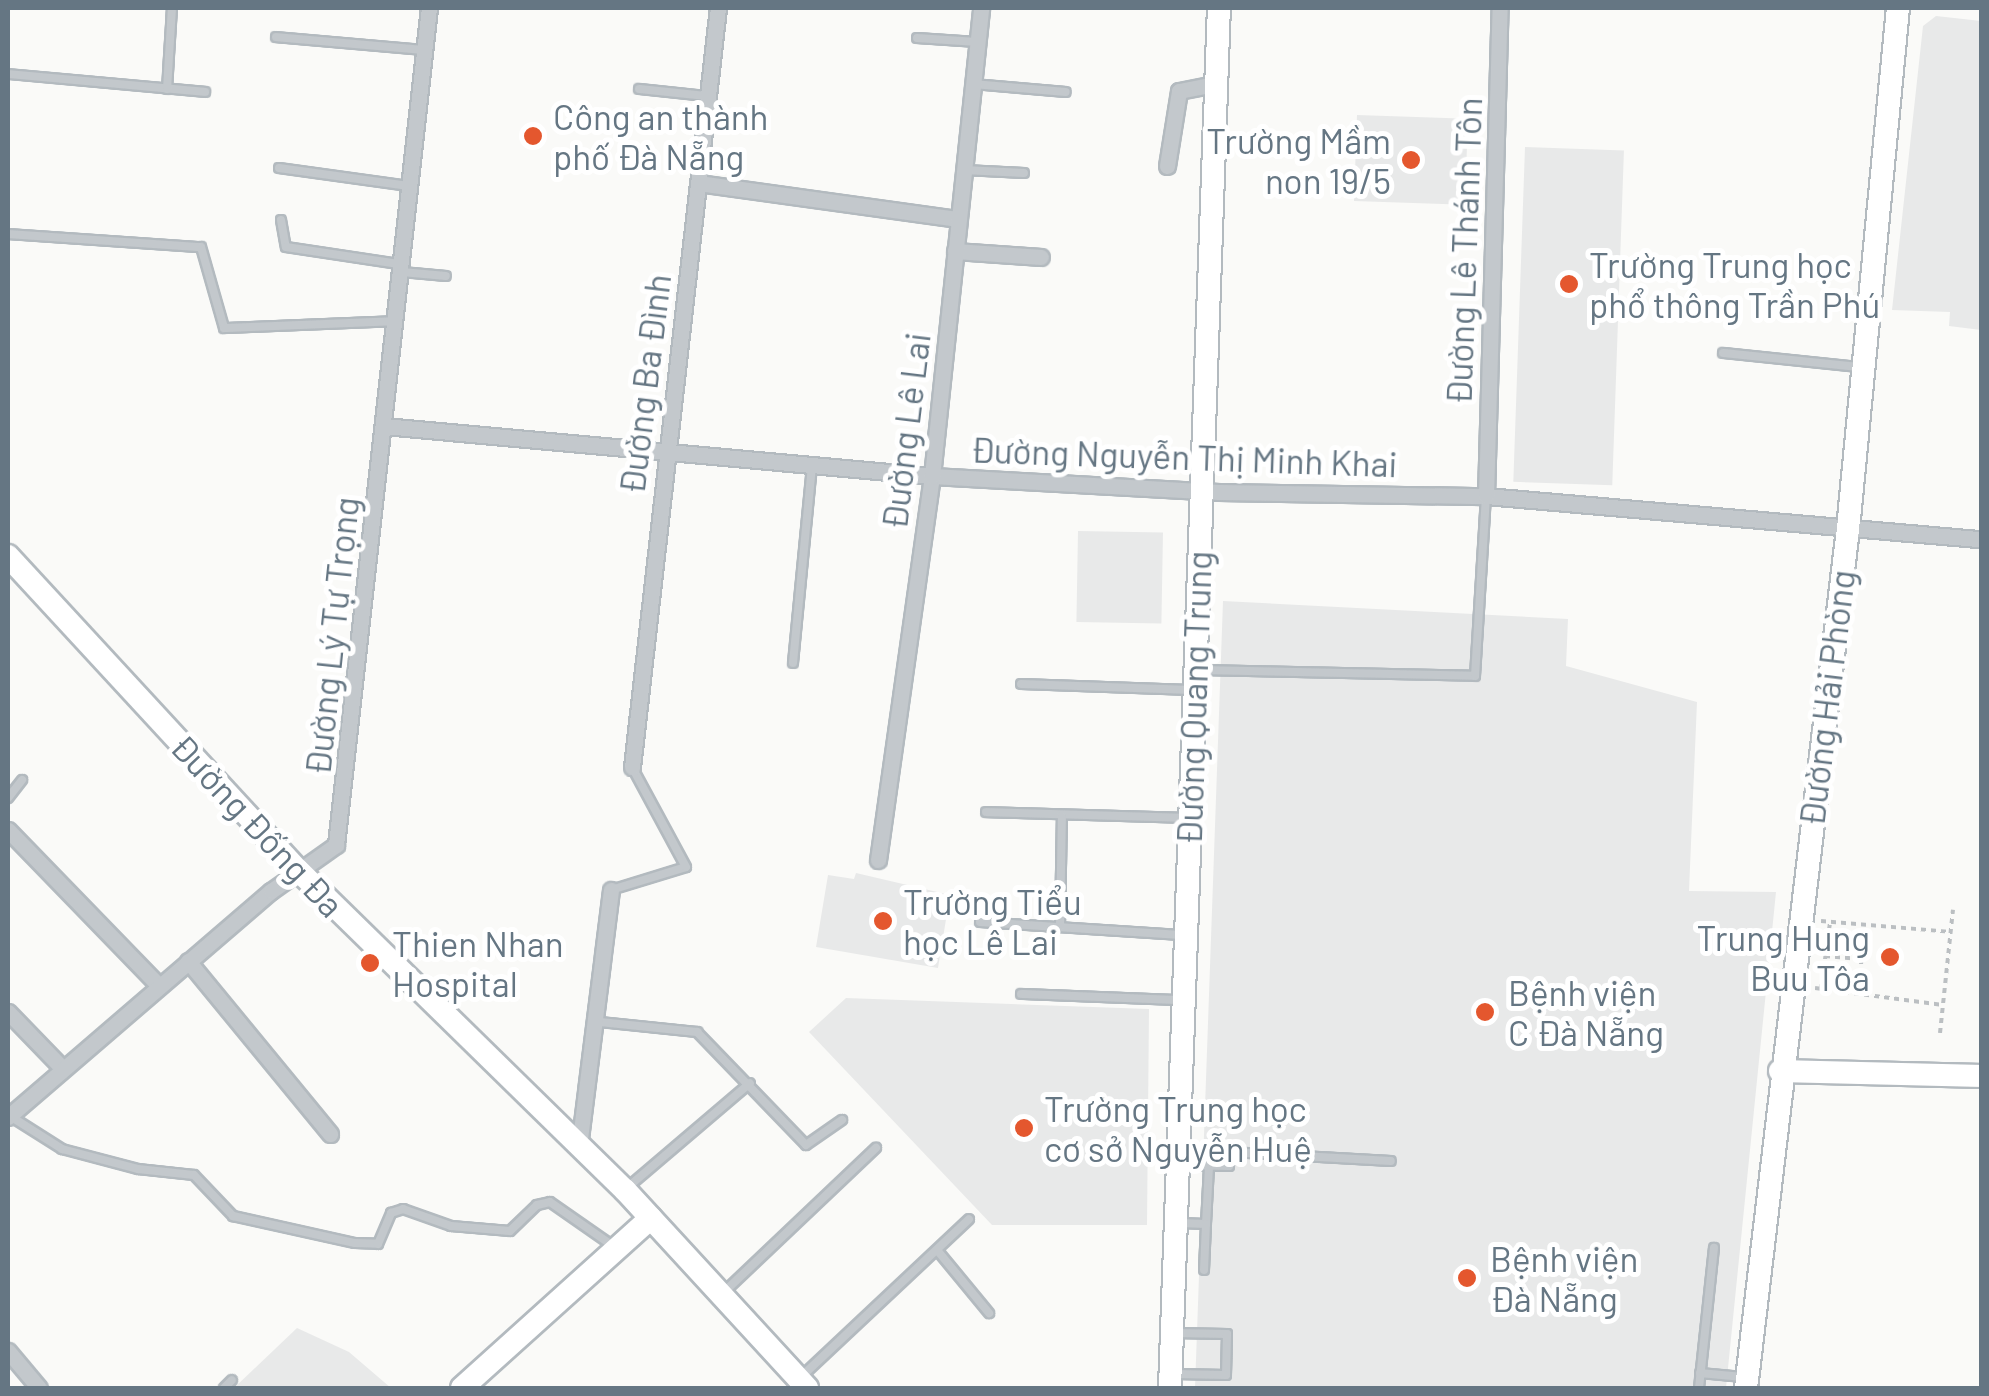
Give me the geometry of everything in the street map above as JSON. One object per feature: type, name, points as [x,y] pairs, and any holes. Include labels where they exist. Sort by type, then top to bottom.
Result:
[{"type":"main road","name":"Đường Quang Trung","points":[[1170,1381],[1196,680],[1197,491],[1219,8]]},
{"type":"main road","name":"Đường Hải Phòng","points":[[1746,1383],[1790,985],[1848,529],[1898,8]]},
{"type":"main road","name":"Đường Đống Đa","points":[[10,564],[298,871],[624,1190],[803,1384]]},
{"type":"main road","points":[[1780,1071],[1982,1076]]},
{"type":"main road","points":[[462,1388],[651,1218]]},
{"type":"street","name":"Đường Lý Tự Trọng","points":[[8,1116],[298,871],[332,853],[338,840],[429,8]]},
{"type":"street","name":"Đường Ba Đình","points":[[632,767],[718,8]]},
{"type":"street","name":"Đường Lê Lai","points":[[878,860],[932,476],[981,8]]},
{"type":"street","name":"Đường Lê Thánh Tôn","points":[[1486,496],[1500,8]]},
{"type":"street","points":[[1167,166],[1177,96],[1183,88],[1216,84]]},
{"type":"street","points":[[698,184],[959,219]]},
{"type":"street","points":[[956,251],[1041,258]]},
{"type":"street","name":"Đường Nguyễn Thị Minh Khai","points":[[384,426],[932,476],[1197,491],[1486,496],[1982,539]]},
{"type":"street","points":[[8,830],[160,986]]},
{"type":"street","points":[[579,1147],[599,1022],[611,890]]},
{"type":"street","points":[[188,961],[330,1134]]},
{"type":"street","points":[[8,1012],[63,1069]]},
{"type":"street","points":[[8,1351],[39,1388]]},
{"type":"lane","points":[[168,88],[172,8]]},
{"type":"lane","points":[[276,37],[425,50]]},
{"type":"lane","points":[[917,38],[977,42]]},
{"type":"lane","points":[[8,74],[204,92]]},
{"type":"lane","points":[[973,84],[1066,92]]},
{"type":"lane","points":[[639,89],[707,96]]},
{"type":"lane","points":[[279,168],[411,186]]},
{"type":"lane","points":[[964,170],[1024,173]]},
{"type":"lane","points":[[281,220],[286,247],[446,276]]},
{"type":"lane","points":[[8,234],[202,247],[224,328],[396,321]]},
{"type":"lane","points":[[1723,353],[1863,368]]},
{"type":"lane","points":[[792,662],[812,466]]},
{"type":"lane","points":[[1021,684],[1475,676],[1486,496]]},
{"type":"lane","points":[[611,890],[686,867],[632,767]]},
{"type":"lane","points":[[8,798],[22,780]]},
{"type":"lane","points":[[986,812],[1190,818]]},
{"type":"lane","points":[[1060,926],[1062,816]]},
{"type":"lane","points":[[980,922],[1185,936]]},
{"type":"lane","points":[[1021,994],[1183,1000]]},
{"type":"lane","points":[[599,1022],[697,1032],[750,1082],[806,1145],[842,1120]]},
{"type":"lane","points":[[624,1190],[750,1082]]},
{"type":"lane","points":[[8,1116],[62,1149],[194,1174],[232,1216],[356,1243],[378,1244],[391,1213],[403,1209],[451,1226],[510,1232],[538,1205],[550,1202],[616,1248]]},
{"type":"lane","points":[[723,1294],[876,1148]]},
{"type":"lane","points":[[1177,1165],[1229,1166],[1230,1152],[1391,1161]]},
{"type":"lane","points":[[1204,1270],[1209,1166]]},
{"type":"lane","points":[[803,1384],[969,1220]]},
{"type":"lane","points":[[1176,1223],[1206,1224]]},
{"type":"lane","points":[[1698,1388],[1714,1248]]},
{"type":"lane","points":[[937,1250],[990,1313]]},
{"type":"lane","points":[[1170,1381],[1226,1375],[1227,1334],[1172,1333]]},
{"type":"lane","points":[[1700,1373],[1746,1383]]},
{"type":"lane","points":[[224,1388],[232,1380]]},
{"type":"path","points":[[1940,1033],[1953,910]]},
{"type":"path","points":[[1799,919],[1951,932]]},
{"type":"path","points":[[1821,989],[1830,922]]},
{"type":"path","points":[[1858,994],[1866,925]]},
{"type":"path","points":[[1825,956],[1862,959]]},
{"type":"path","points":[[1790,985],[1943,1004]]},
{"type":"shaded area","points":[[1936,16],[1981,21],[1981,330],[1949,326],[1950,312],[1892,310],[1923,26]]},
{"type":"shaded area","name":"Trường Mầm non 19/5","points":[[1357,115],[1468,119],[1465,205],[1354,201]]},
{"type":"shaded area","name":"Trường Trung học phổ thông Trần Phú","points":[[1525,147],[1624,150],[1612,485],[1513,482]]},
{"type":"shaded area","points":[[1078,531],[1163,532],[1161,623],[1076,622]]},
{"type":"shaded area","points":[[1223,601],[1568,619],[1566,666],[1697,702],[1689,891],[1776,892],[1726,1388],[1195,1388]]},
{"type":"shaded area","name":"Trường Tiểu học Lê Lai","points":[[856,873],[950,895],[938,968],[816,947],[828,875],[854,879]]},
{"type":"shaded area","name":"Trường Trung học cơ sở Nguyễn Huệ","points":[[846,998],[1149,1009],[1147,1225],[992,1225],[809,1032]]},
{"type":"shaded area","points":[[297,1328],[349,1352],[391,1388],[234,1388]]},
{"type":"place","name":"Công an thành phố Đà Nẵng","points":[[533,136]]},
{"type":"place","name":"Trường Mầm non 19/5","points":[[1411,160]]},
{"type":"place","name":"Trường Trung học phổ thông Trần Phú","points":[[1569,284]]},
{"type":"place","name":"Trường Tiểu học Lê Lai","points":[[883,921]]},
{"type":"place","name":"Trung Hung Buu Tôa","points":[[1890,957]]},
{"type":"place","name":"Thien Nhan Hospital","points":[[370,963]]},
{"type":"place","name":"Bệnh viện C Đà Nẵng","points":[[1485,1012]]},
{"type":"place","name":"Trường Trung học cơ sở Nguyễn Huệ","points":[[1024,1128]]},
{"type":"place","name":"Bệnh viện Đà Nẵng","points":[[1467,1278]]}]
